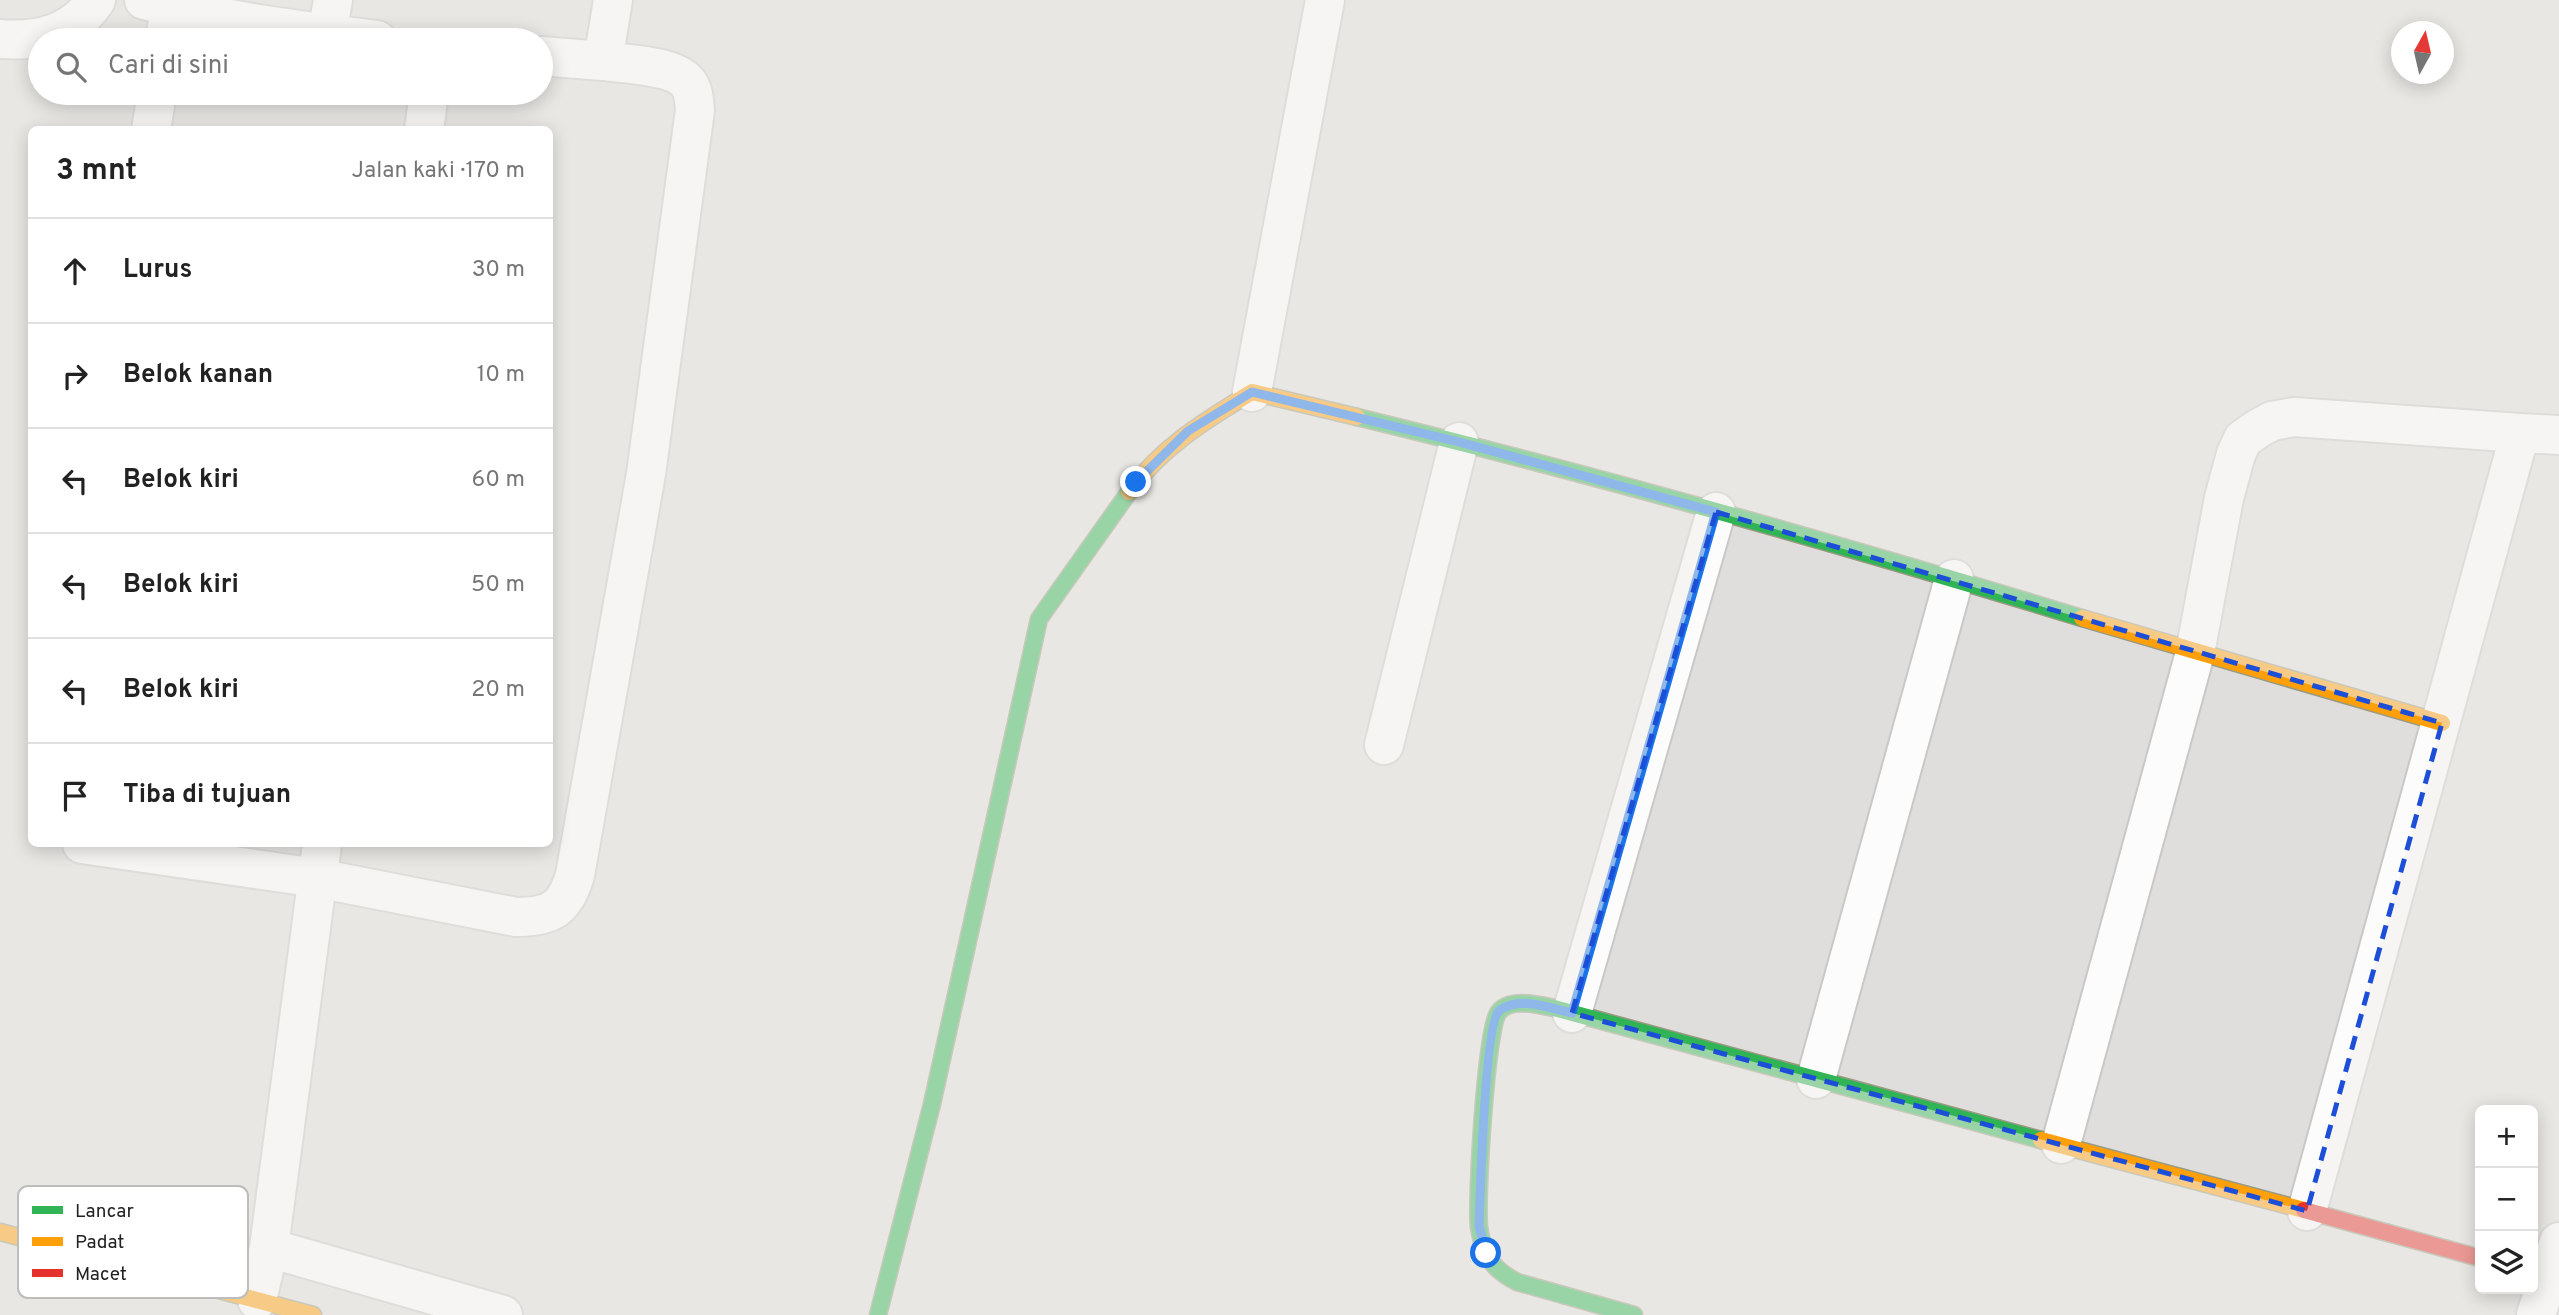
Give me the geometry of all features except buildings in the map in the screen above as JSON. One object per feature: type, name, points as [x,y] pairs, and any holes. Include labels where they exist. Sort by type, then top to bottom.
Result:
[{"type":"street","points":[[67,28],[78,22],[96,0]]},
{"type":"street","points":[[603,61],[613,0]]},
{"type":"street","points":[[1252,392],[1325,0]]},
{"type":"street","points":[[160,16],[330,17],[352,28]]},
{"type":"street","points":[[0,39],[28,38]]},
{"type":"street","points":[[124,847],[320,861],[516,916],[544,914],[568,897],[646,474],[695,110],[693,92],[688,82],[677,74],[603,61],[553,57]]},
{"type":"street","points":[[152,126],[155,105]]},
{"type":"street","points":[[425,126],[427,105]]},
{"type":"street","points":[[878,1315],[932,1104],[1039,619],[1136,482],[1188,431],[1252,392],[1459,442],[1716,512],[2442,723]]},
{"type":"street","points":[[2061,1144],[2194,653],[2224,498],[2243,439],[2272,421],[2294,417],[2559,435]]},
{"type":"street","points":[[2307,1211],[2521,433]]},
{"type":"street","points":[[1384,745],[1459,442]]},
{"type":"street","points":[[1572,1013],[1716,512]]},
{"type":"street","points":[[1816,1079],[1954,579]]},
{"type":"street","points":[[257,1300],[269,1248],[320,861]]},
{"type":"street","points":[[1634,1315],[1517,1282],[1493,1266],[1486,1253],[1480,1233],[1489,1050],[1493,1019],[1500,1010],[1523,1003],[1572,1013],[2475,1257]]},
{"type":"street","points":[[0,1232],[18,1237]]},
{"type":"street","points":[[269,1248],[503,1315]]},
{"type":"street","points":[[2536,1315],[2550,1267]]},
{"type":"street","points":[[248,1298],[313,1315]]},
{"type":"highlighted area","points":[[1716,512],[2442,723],[2307,1211],[1572,1013]]},
{"type":"shaded area","points":[[0,0],[2559,0],[2559,1315],[0,1315]]},
{"type":"traffic: fast","points":[[1357,417],[1721,512],[2082,618]]},
{"type":"traffic: fast","points":[[878,1315],[932,1104],[1039,619],[1129,492]]},
{"type":"traffic: fast","points":[[1634,1315],[1517,1282],[1497,1268],[1484,1248],[1478,1211],[1486,1082],[1498,1013],[1509,1005],[1524,1003],[1554,1008],[2041,1140]]},
{"type":"traffic: slow","points":[[1129,492],[1155,461],[1170,448],[1201,424],[1252,392],[1357,417]]},
{"type":"traffic: slow","points":[[2082,618],[2442,723]]},
{"type":"traffic: slow","points":[[2041,1140],[2304,1210]]},
{"type":"traffic: slow","points":[[0,1232],[18,1237]]},
{"type":"traffic: slow","points":[[248,1298],[313,1315]]},
{"type":"traffic: jam","points":[[2304,1210],[2475,1257]]},
{"type":"route","points":[[1136,482],[1188,431],[1252,392],[1459,442],[1716,512],[1572,1013],[1523,1003],[1500,1010],[1493,1019],[1479,1226],[1486,1253]]}]
